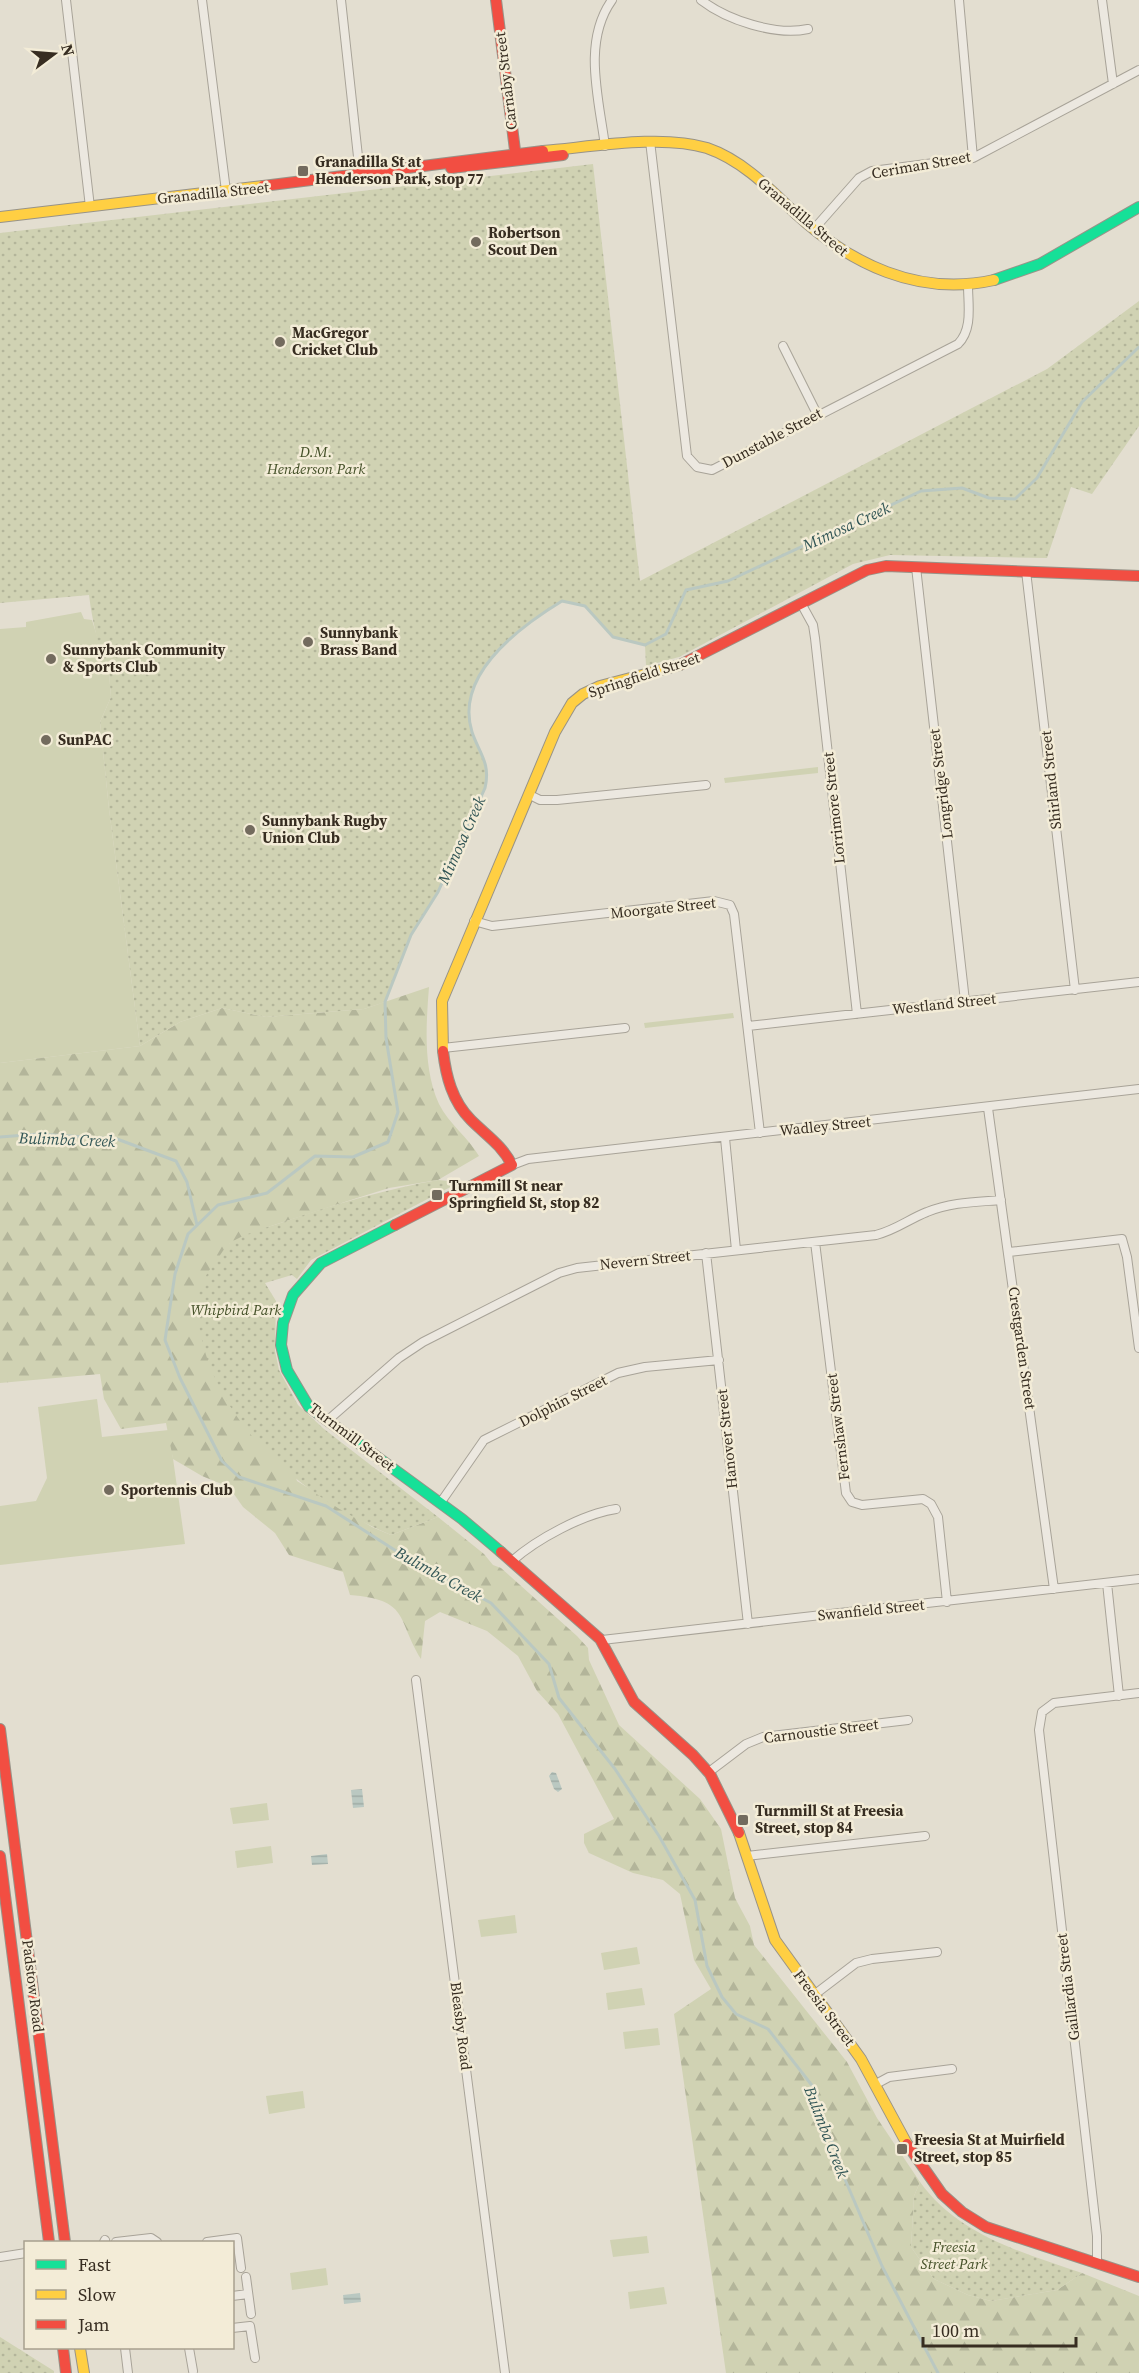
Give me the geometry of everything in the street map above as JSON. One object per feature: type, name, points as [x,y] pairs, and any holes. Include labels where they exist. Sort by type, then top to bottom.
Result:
[{"type":"street","points":[[66,0],[90,207]]},
{"type":"street","points":[[202,0],[226,191]]},
{"type":"street","points":[[340,0],[360,175]]},
{"type":"street","name":"Carnaby Street","points":[[496,0],[516,157]]},
{"type":"street","points":[[600,147],[595,66],[596,38],[605,10],[612,0]]},
{"type":"street","points":[[700,0],[712,9],[771,31],[794,32],[808,29]]},
{"type":"street","points":[[959,0],[973,158]]},
{"type":"street","points":[[1102,0],[1113,84]]},
{"type":"street","name":"Ceriman Street","points":[[814,230],[859,178],[872,171],[973,158],[1139,70]]},
{"type":"street","name":"Granadilla Street","points":[[0,217],[650,141],[678,142],[725,156],[755,176],[843,253],[886,275],[928,284],[968,285],[1008,277],[1045,260],[1139,207]]},
{"type":"street","name":"Dunstable Street","points":[[650,141],[687,456],[697,467],[712,470],[817,414],[958,344],[964,338],[969,324],[968,285]]},
{"type":"street","points":[[783,346],[817,414]]},
{"type":"street","name":"Springfield Street","points":[[512,1165],[502,1145],[467,1116],[457,1100],[449,1081],[443,1048],[442,1001],[474,921],[563,716],[583,694],[600,686],[688,663],[867,570],[886,566],[1026,571],[1139,579]]},
{"type":"street","name":"Longridge Street","points":[[916,567],[965,1001]]},
{"type":"street","name":"Shirland Street","points":[[1026,571],[1075,990]]},
{"type":"street","name":"Lorrimore Street","points":[[802,605],[813,625],[815,638],[857,1014]]},
{"type":"street","points":[[530,795],[540,800],[557,800],[706,785]]},
{"type":"street","name":"Moorgate Street","points":[[474,921],[492,926],[722,902],[730,905],[734,914],[760,1133]]},
{"type":"street","name":"Westland Street","points":[[748,1026],[1139,982]]},
{"type":"street","points":[[443,1048],[625,1028]]},
{"type":"street","name":"Wadley Street","points":[[512,1165],[528,1159],[1139,1089]]},
{"type":"street","name":"Crestgarden Street","points":[[988,1108],[1054,1589]]},
{"type":"street","points":[[725,1138],[736,1250]]},
{"type":"street","name":"Turnmill Street","points":[[512,1165],[321,1263],[303,1280],[287,1309],[281,1345],[286,1370],[309,1407],[441,1502],[602,1640]]},
{"type":"street","name":"Nevern Street","points":[[327,1421],[399,1358],[423,1342],[559,1273],[577,1268],[815,1242],[892,1231],[925,1213],[949,1204],[1001,1200]]},
{"type":"street","points":[[1009,1251],[1122,1239],[1139,1348]]},
{"type":"street","name":"Fernshaw Street","points":[[815,1242],[846,1493],[852,1502],[862,1505],[923,1499],[931,1504],[938,1517],[947,1602]]},
{"type":"street","name":"Hanover Street","points":[[706,1253],[748,1624]]},
{"type":"street","name":"Dolphin Street","points":[[441,1502],[484,1440],[618,1373],[645,1367],[719,1360]]},
{"type":"street","points":[[512,1561],[544,1538],[603,1511],[616,1509]]},
{"type":"street","name":"Swanfield Street","points":[[602,1640],[1139,1580]]},
{"type":"street","points":[[1107,1583],[1119,1696],[1139,1693]]},
{"type":"street","name":"Freesia Street","points":[[602,1640],[620,1682],[634,1701],[709,1772],[728,1805],[775,1940],[843,2032],[876,2084],[916,2160],[946,2202],[965,2216],[986,2227],[1139,2277]]},
{"type":"street","name":"Bleasby Road","points":[[416,1680],[505,2373]]},
{"type":"street","name":"Gaillardia Street","points":[[1097,2263],[1097,2236],[1039,1730],[1042,1712],[1054,1703],[1119,1696]]},
{"type":"street","name":"Carnoustie Street","points":[[709,1772],[746,1744],[762,1737],[908,1720]]},
{"type":"street","name":"Padstow Road","points":[[0,1729],[65,2241]]},
{"type":"street","points":[[747,1856],[925,1836]]},
{"type":"street","points":[[0,1858],[17,1857]]},
{"type":"street","name":"Padstow Road","points":[[0,1858],[50,2241]]},
{"type":"street","points":[[814,1995],[856,1963],[872,1959],[938,1952]]},
{"type":"street","points":[[876,2084],[889,2077],[952,2069]]},
{"type":"street","points":[[125,2241],[151,2238],[156,2241]]},
{"type":"street","points":[[214,2241],[237,2238],[241,2268]]},
{"type":"street","points":[[0,2258],[24,2253]]},
{"type":"street","points":[[246,2277],[251,2314]]},
{"type":"street","points":[[234,2296],[248,2294]]},
{"type":"street","points":[[234,2328],[250,2326],[255,2358]]},
{"type":"street","points":[[63,2349],[66,2373]]},
{"type":"street","points":[[80,2349],[84,2373]]},
{"type":"street","points":[[125,2349],[128,2373]]},
{"type":"street","points":[[189,2349],[193,2371]]},
{"type":"green space","name":"D.M. Henderson Park","points":[[593,164],[640,581],[1047,369],[1139,301],[1139,426],[1092,494],[1071,487],[1047,558],[890,555],[853,564],[679,657],[646,666],[645,645],[613,637],[585,606],[562,601],[528,624],[495,654],[482,672],[473,691],[469,711],[472,732],[485,765],[485,788],[438,892],[411,935],[385,1002],[364,1009],[266,1017],[222,1008],[180,1022],[140,1046],[100,722],[111,697],[109,673],[104,674],[89,595],[0,603],[0,233]]},
{"type":"green space","points":[[81,612],[84,619],[92,620],[100,646],[104,673],[109,673],[111,697],[100,722],[140,1046],[0,1063],[0,629],[26,627],[26,622]]},
{"type":"green space","points":[[818,767],[818,773],[725,783],[724,778]]},
{"type":"green space","points":[[429,987],[427,1047],[434,1090],[443,1111],[479,1156],[438,1180],[389,1188],[268,1227],[229,1244],[297,1481],[372,1527],[391,1535],[438,1517],[484,1554],[493,1565],[501,1568],[577,1636],[588,1648],[589,1660],[619,1725],[700,1799],[721,1829],[735,1898],[750,1926],[754,1945],[847,2062],[877,2118],[920,2182],[914,2196],[911,2247],[934,2279],[968,2295],[991,2301],[1057,2290],[1082,2273],[1139,2296],[1139,2373],[726,2373],[674,2014],[711,1989],[694,1960],[680,1894],[663,1880],[633,1873],[589,1853],[584,1843],[584,1834],[614,1819],[558,1714],[537,1691],[518,1656],[487,1631],[440,1612],[425,1621],[421,1659],[399,1614],[392,1607],[383,1601],[350,1595],[343,1572],[289,1555],[275,1533],[243,1507],[229,1487],[202,1476],[173,1459],[166,1423],[121,1429],[104,1399],[100,1374],[0,1383],[0,1063],[140,1046],[180,1022],[222,1008],[266,1017],[364,1009]]},
{"type":"green space","points":[[733,1013],[734,1018],[645,1028],[644,1023]]},
{"type":"green space","name":"Whipbird Park","points":[[438,1180],[460,1182],[311,1260],[297,1279],[292,1275],[265,1283],[276,1301],[275,1351],[279,1370],[298,1405],[324,1429],[438,1517],[391,1535],[357,1519],[294,1477],[265,1451],[241,1421],[221,1390],[206,1355],[198,1318],[199,1293],[209,1271],[226,1247],[237,1239],[345,1202]]},
{"type":"green space","name":"Sportennis Club","points":[[97,1399],[102,1437],[169,1430],[185,1544],[0,1565],[0,1506],[36,1501],[47,1478],[38,1407]]},
{"type":"green space","points":[[267,1803],[269,1820],[233,1824],[230,1808]]},
{"type":"green space","points":[[271,1846],[273,1863],[237,1868],[235,1851]]},
{"type":"green space","points":[[515,1915],[517,1933],[481,1937],[478,1920]]},
{"type":"green space","points":[[637,1947],[640,1964],[604,1970],[601,1953]]},
{"type":"green space","points":[[642,1988],[645,2005],[608,2010],[606,1993]]},
{"type":"green space","points":[[658,2028],[660,2045],[625,2049],[623,2032]]},
{"type":"green space","points":[[303,2091],[305,2108],[269,2114],[266,2096]]},
{"type":"green space","name":"Freesia Street Park","points":[[920,2182],[935,2200],[972,2229],[1037,2258],[1082,2273],[1057,2290],[991,2301],[968,2295],[934,2279],[911,2247],[914,2196]]},
{"type":"green space","points":[[647,2236],[649,2253],[613,2257],[610,2240]]},
{"type":"green space","points":[[326,2268],[328,2285],[292,2290],[290,2273]]},
{"type":"green space","points":[[664,2287],[667,2304],[630,2309],[628,2292]]},
{"type":"green space","points":[[0,2337],[54,2371],[54,2373],[0,2373]]},
{"type":"shaded area","points":[[552,1772],[556,1773],[562,1789],[558,1792],[554,1789],[549,1776]]},
{"type":"shaded area","points":[[362,1789],[364,1807],[353,1808],[351,1790]]},
{"type":"shaded area","points":[[327,1854],[328,1864],[312,1865],[311,1856]]},
{"type":"shaded area","points":[[360,2293],[361,2302],[344,2304],[343,2295]]},
{"type":"waterway","name":"Mimosa Creek","points":[[938,2373],[882,2266],[844,2177],[814,2088],[768,2029],[736,2014],[722,1997],[707,1966],[695,1900],[659,1836],[615,1769],[559,1698],[549,1664],[491,1603],[404,1556],[326,1506],[239,1477],[222,1461],[180,1378],[165,1340],[175,1274],[188,1234],[218,1205],[267,1193],[315,1156],[353,1157],[388,1142],[398,1112],[386,1038],[385,1002],[411,935],[438,892],[485,788],[485,765],[472,732],[469,711],[473,691],[482,672],[495,654],[528,624],[562,601],[585,606],[613,637],[645,645],[666,634],[686,590],[728,581],[921,491],[962,488],[989,498],[1015,499],[1037,478],[1082,402],[1139,347]]},
{"type":"waterway","name":"Bulimba Creek","points":[[0,1137],[39,1134],[117,1139],[176,1161],[187,1182],[197,1225]]},
{"type":"traffic: fast","points":[[994,280],[1040,264],[1139,207]]},
{"type":"traffic: fast","points":[[395,1225],[321,1263],[293,1295],[283,1323],[281,1345],[287,1370],[309,1407],[462,1519],[501,1552]]},
{"type":"traffic: slow","points":[[543,151],[648,142],[689,144],[707,148],[743,167],[816,231],[862,261],[912,280],[939,284],[966,284],[994,280]]},
{"type":"traffic: slow","points":[[0,217],[263,186]]},
{"type":"traffic: slow","points":[[443,1051],[442,1001],[555,732],[572,703],[583,694],[600,686],[680,665]]},
{"type":"traffic: slow","points":[[739,1833],[775,1940],[861,2059],[907,2144]]},
{"type":"traffic: slow","points":[[80,2349],[84,2373]]},
{"type":"traffic: jam","points":[[496,0],[516,158]]},
{"type":"traffic: jam","points":[[263,186],[543,151]]},
{"type":"traffic: jam","points":[[451,168],[563,155]]},
{"type":"traffic: jam","points":[[680,665],[867,570],[886,566],[1139,576]]},
{"type":"traffic: jam","points":[[395,1225],[512,1165],[499,1146],[464,1113],[459,1105],[448,1079],[443,1051]]},
{"type":"traffic: jam","points":[[501,1552],[600,1639],[634,1702],[693,1755],[710,1774],[739,1833]]},
{"type":"traffic: jam","points":[[0,1729],[65,2241]]},
{"type":"traffic: jam","points":[[0,1856],[49,2241]]},
{"type":"traffic: jam","points":[[907,2144],[942,2194],[962,2212],[986,2227],[1139,2277]]},
{"type":"traffic: jam","points":[[63,2349],[66,2373]]},
{"type":"place","name":"Granadilla St at Henderson Park, stop 77","points":[[303,171]]},
{"type":"place","name":"Robertson Scout Den","points":[[476,242]]},
{"type":"place","name":"MacGregor Cricket Club","points":[[280,342]]},
{"type":"place","name":"Sunnybank Brass Band","points":[[308,642]]},
{"type":"place","name":"Sunnybank Community & Sports Club","points":[[51,659]]},
{"type":"place","name":"SunPAC","points":[[46,740]]},
{"type":"place","name":"Sunnybank Rugby Union Club","points":[[250,830]]},
{"type":"place","name":"Turnmill St near Springfield St, stop 82","points":[[437,1195]]},
{"type":"place","name":"Sportennis Club","points":[[109,1490]]},
{"type":"place","name":"Turnmill St at Freesia Street, stop 84","points":[[743,1820]]},
{"type":"place","name":"Freesia St at Muirfield Street, stop 85","points":[[902,2149]]}]
